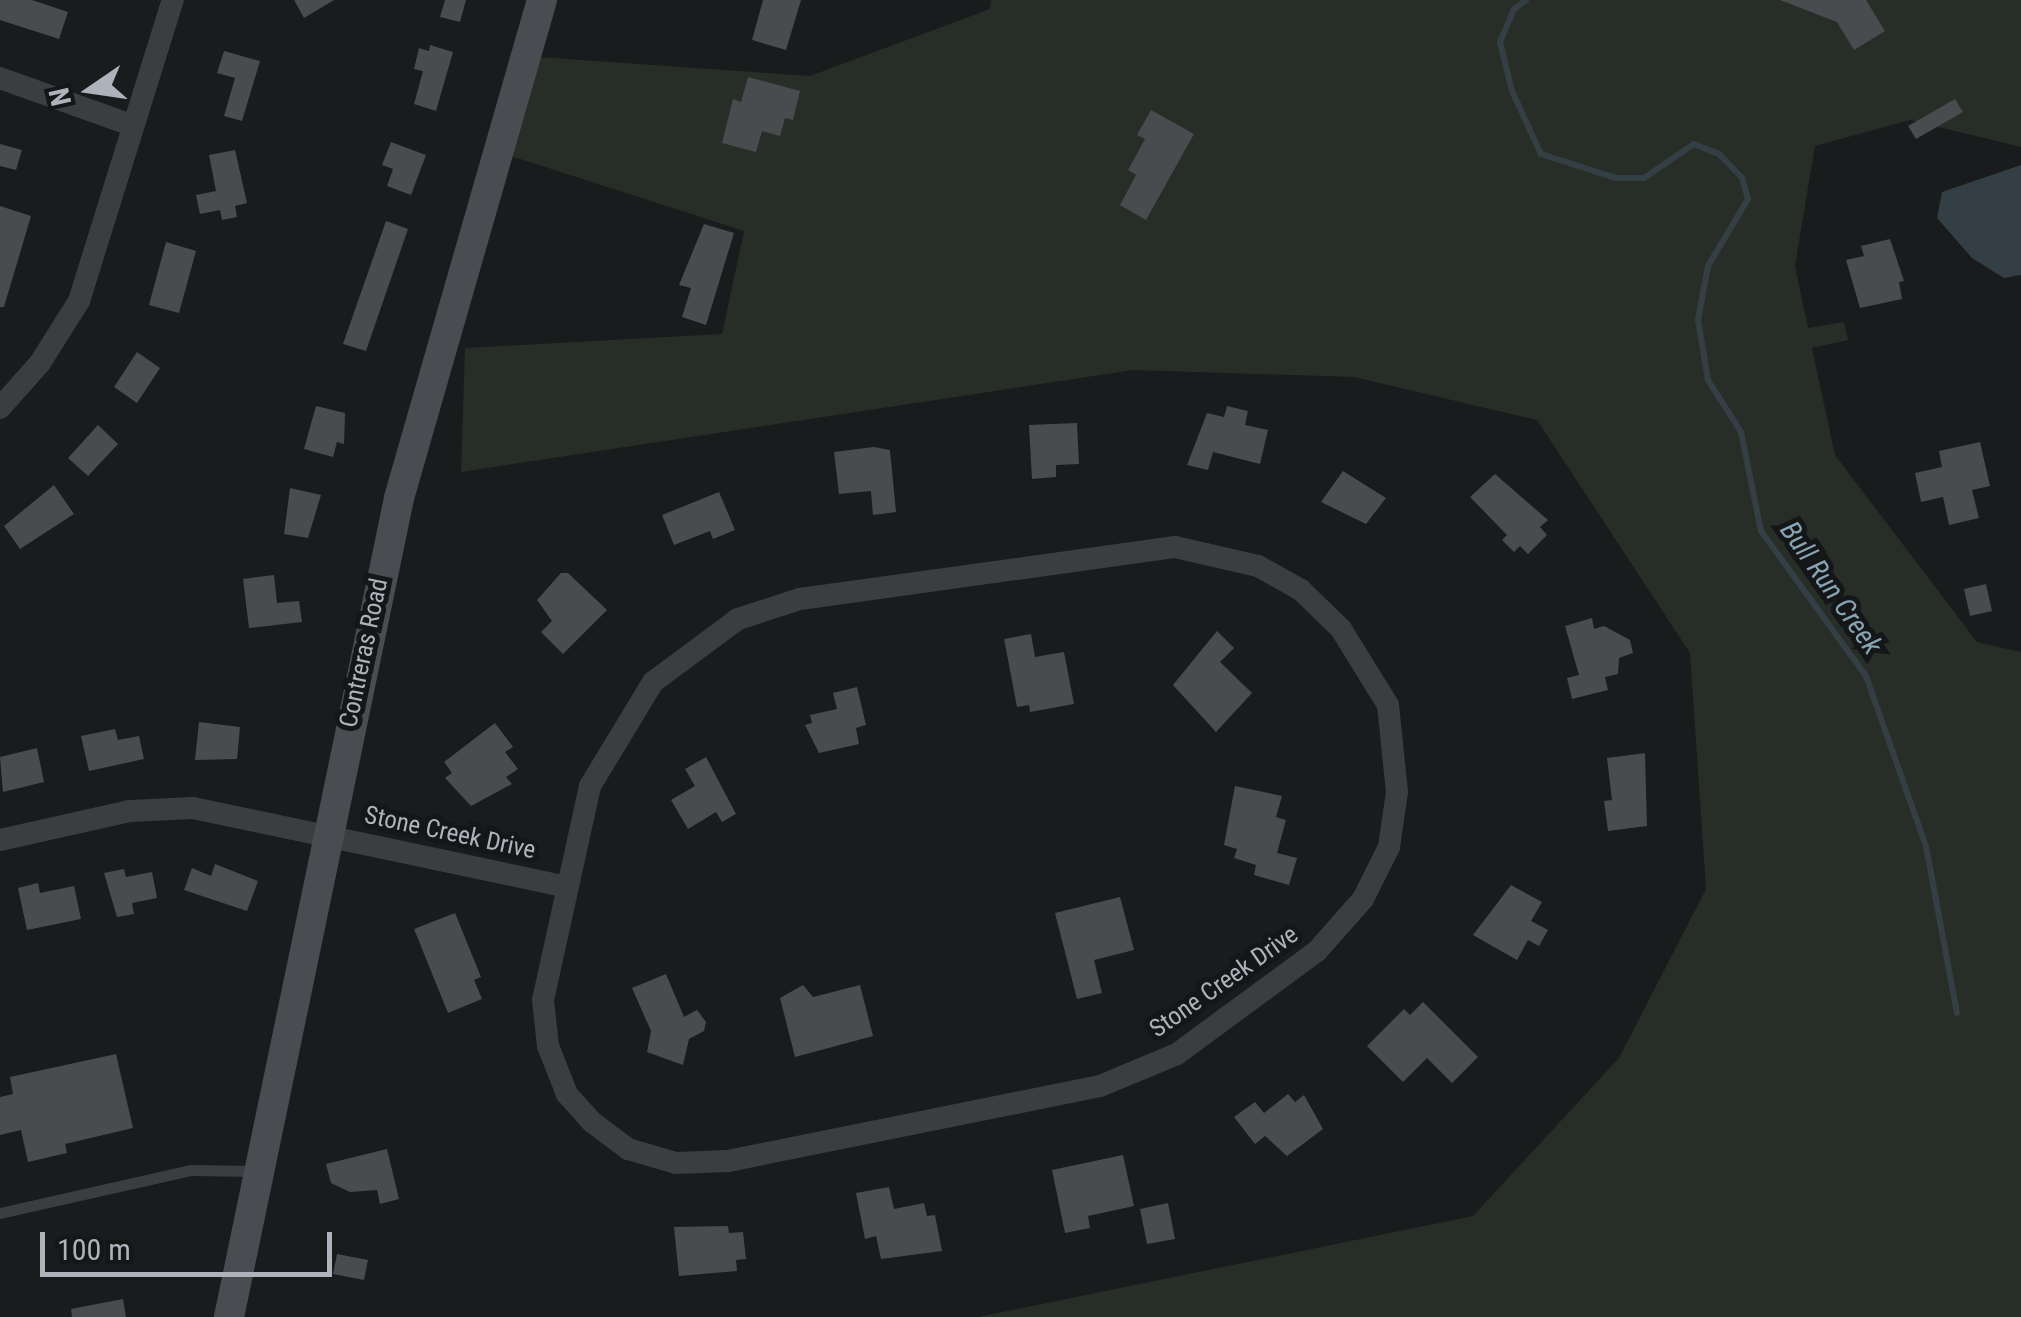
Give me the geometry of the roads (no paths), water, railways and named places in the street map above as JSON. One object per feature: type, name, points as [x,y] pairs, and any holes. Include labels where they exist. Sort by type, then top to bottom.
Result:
[{"type":"street","points":[[0,408],[40,364],[80,301],[131,125],[173,0]]},
{"type":"street","name":"Contreras Road","points":[[229,1317],[325,834],[398,498],[542,0]]},
{"type":"street","points":[[0,78],[131,125]]},
{"type":"street","name":"Stone Creek Drive","points":[[1123,550],[1220,554],[1300,590],[1351,642],[1388,706],[1397,792],[1388,847],[1363,898],[1317,951],[1192,1042],[1100,1086],[727,1160],[676,1163],[628,1149],[567,1094],[548,1046],[543,1000],[564,886],[590,786],[652,682],[738,619],[800,599],[1123,550]]},
{"type":"street","name":"Stone Creek Drive","points":[[0,840],[130,811],[193,808],[564,886]]},
{"type":"lane","points":[[0,1213],[191,1170],[258,1171]]},
{"type":"waterway","name":"Bull Run Creek","points":[[1526,0],[1514,9],[1500,42],[1512,91],[1541,154],[1616,178],[1644,178],[1694,144],[1719,154],[1742,178],[1748,199],[1708,266],[1698,320],[1708,380],[1741,432],[1761,531],[1866,676],[1926,846],[1957,1013]]}]
